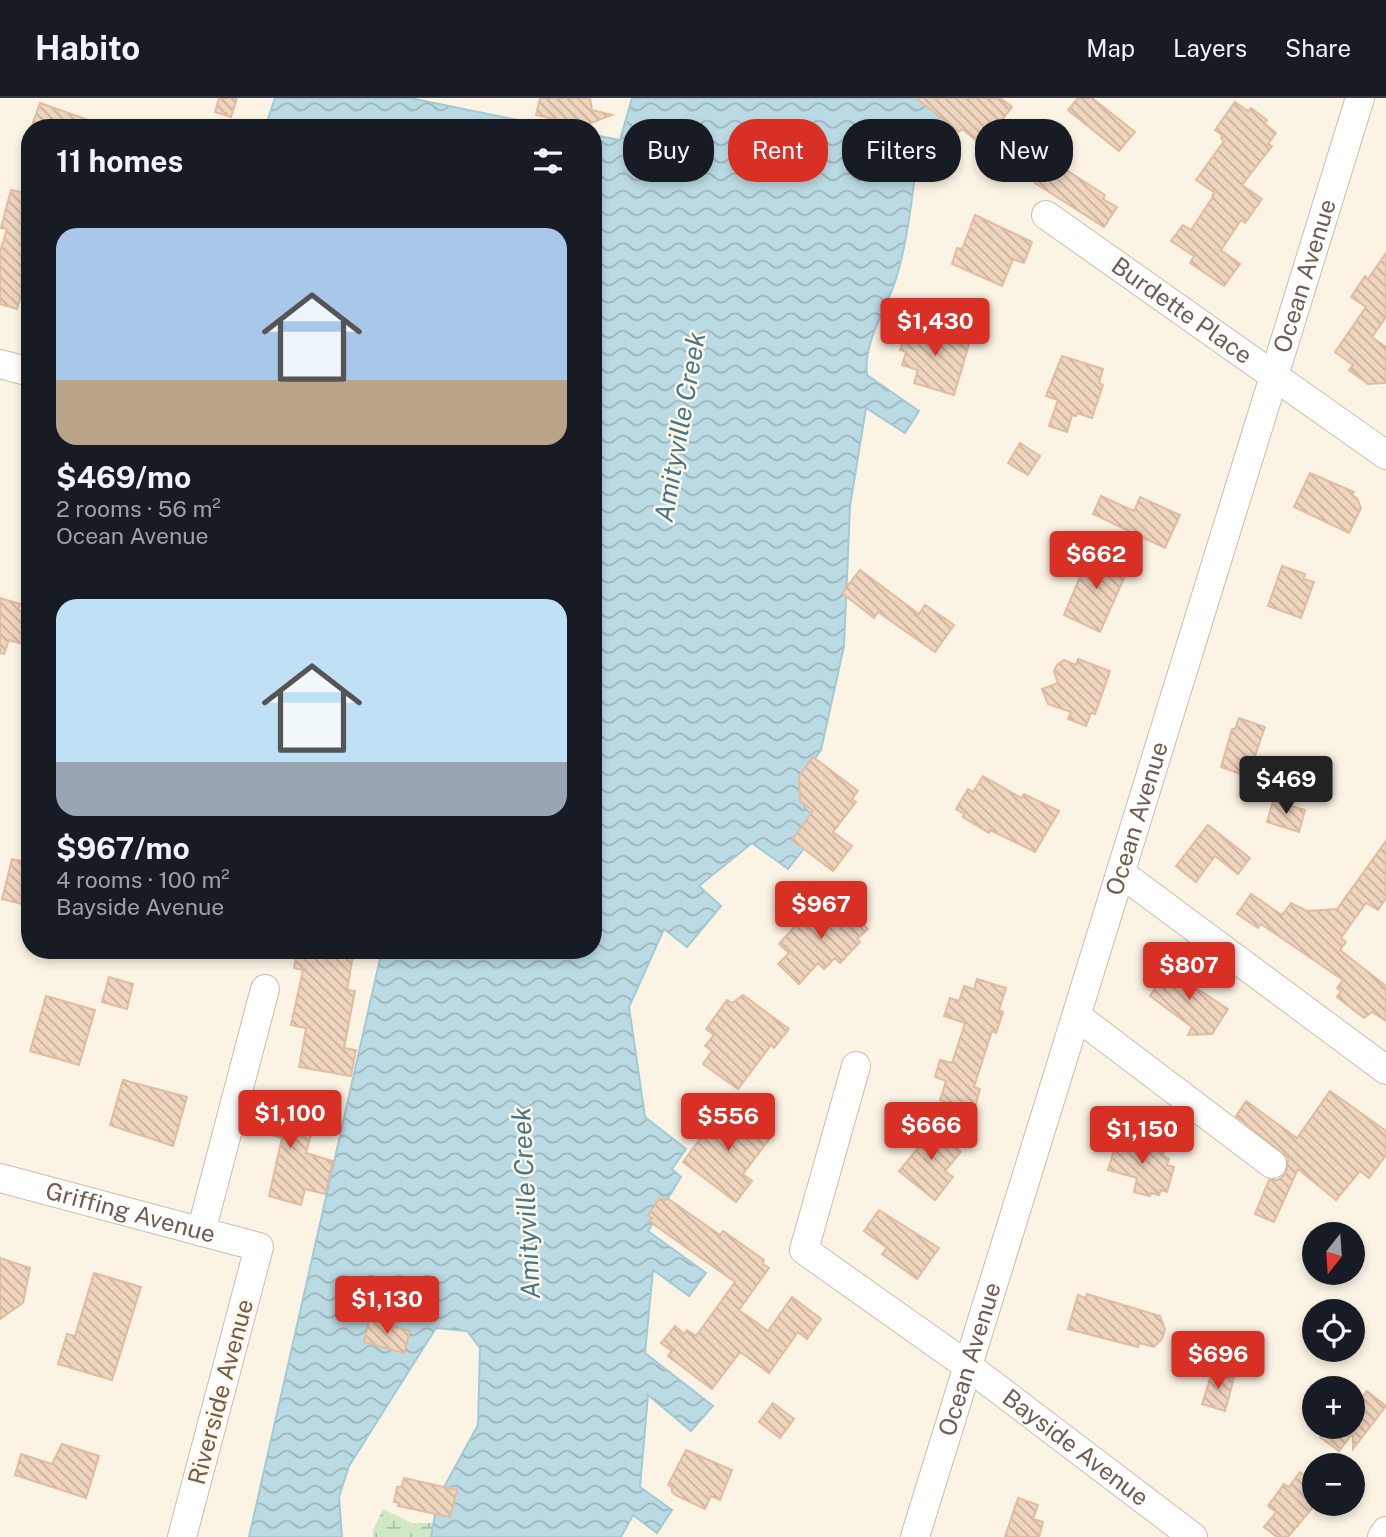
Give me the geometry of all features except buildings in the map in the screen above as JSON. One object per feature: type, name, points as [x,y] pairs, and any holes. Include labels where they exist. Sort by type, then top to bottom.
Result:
[{"type":"street","name":"Ocean Avenue","points":[[915,1537],[1276,379],[1360,98]]},
{"type":"street","name":"Burdette Place","points":[[1046,215],[1386,455]]},
{"type":"street","points":[[0,364],[21,370]]},
{"type":"street","points":[[1122,874],[1386,1070]]},
{"type":"street","points":[[201,1231],[265,989]]},
{"type":"street","points":[[1078,1017],[1272,1164]]},
{"type":"street","name":"Bayside Avenue","points":[[856,1066],[804,1250],[968,1367],[1193,1537]]},
{"type":"street","name":"Griffing Avenue","points":[[0,1178],[259,1247]]},
{"type":"street","name":"Riverside Avenue","points":[[182,1537],[259,1247]]},
{"type":"street","points":[[1382,1537],[1386,1531]]},
{"type":"green space","points":[[383,1509],[412,1523],[434,1523],[431,1537],[373,1537],[373,1530]]},
{"type":"water","points":[[275,98],[410,98],[513,119],[268,119]]},
{"type":"water","name":"Amityville Creek","points":[[632,98],[922,98],[952,119],[842,119],[842,182],[914,182],[900,264],[868,350],[867,375],[919,411],[905,433],[866,408],[850,506],[844,646],[821,750],[807,769],[804,807],[814,816],[806,846],[788,869],[752,843],[699,886],[721,906],[687,947],[664,929],[629,1007],[645,1117],[686,1149],[672,1169],[681,1177],[648,1231],[706,1273],[689,1296],[653,1270],[645,1353],[713,1406],[691,1431],[648,1395],[640,1487],[672,1510],[657,1533],[633,1515],[621,1537],[431,1537],[438,1498],[478,1425],[480,1348],[467,1331],[436,1328],[349,1466],[339,1497],[342,1537],[249,1537],[380,959],[602,959],[602,137],[620,140],[623,130],[623,182],[714,182],[714,119],[626,119]]}]
